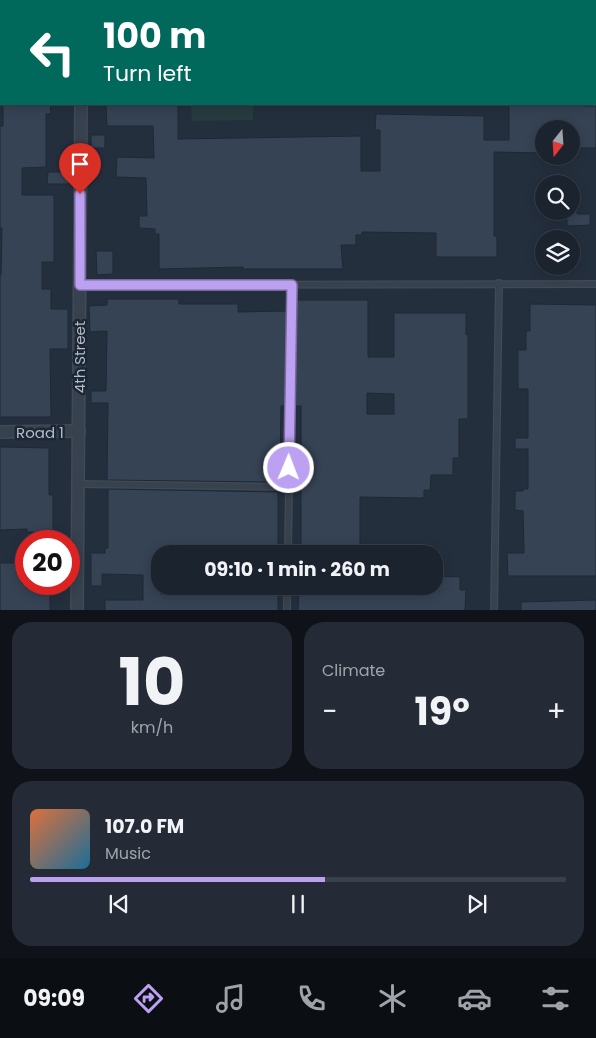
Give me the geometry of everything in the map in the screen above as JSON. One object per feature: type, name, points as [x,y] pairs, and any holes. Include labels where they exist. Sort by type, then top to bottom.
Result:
[{"type":"street","name":"4th Street","points":[[77,610],[81,105]]},
{"type":"street","name":"Road 1","points":[[0,432],[79,431]]},
{"type":"lane","points":[[494,610],[499,283]]},
{"type":"lane","points":[[80,285],[596,284]]},
{"type":"lane","points":[[288,545],[292,285]]},
{"type":"lane","points":[[78,484],[289,487]]},
{"type":"lane","points":[[287,595],[287,610]]},
{"type":"green space","points":[[191,105],[253,105],[253,120],[192,121]]},
{"type":"building","points":[[3,105],[50,105],[51,114],[46,114],[46,167],[22,168],[22,195],[54,195],[54,262],[42,262],[42,289],[51,289],[51,309],[68,309],[68,349],[50,349],[51,417],[0,417],[0,275],[2,228],[0,228],[0,126],[3,126]]},
{"type":"building","points":[[106,105],[178,105],[178,139],[361,136],[361,171],[380,171],[380,130],[375,130],[376,114],[484,116],[484,140],[509,140],[509,105],[596,106],[596,148],[580,148],[580,120],[535,120],[535,153],[494,152],[494,236],[497,236],[497,257],[436,257],[436,233],[362,232],[362,235],[356,235],[356,245],[341,245],[343,269],[243,269],[243,267],[159,269],[159,234],[155,234],[155,229],[139,228],[139,216],[147,216],[146,178],[116,177],[117,157],[154,158],[153,126],[107,126]]},
{"type":"building","points":[[91,135],[105,135],[105,148],[91,148]]},
{"type":"building","points":[[48,172],[70,172],[69,184],[47,184]]},
{"type":"building","points":[[580,214],[590,214],[590,225],[567,226],[567,220],[580,220]]},
{"type":"building","points":[[96,251],[113,251],[113,274],[97,275]]},
{"type":"building","points":[[107,299],[179,299],[179,304],[238,304],[238,312],[287,311],[286,406],[281,406],[280,470],[270,470],[270,482],[107,480],[108,403],[91,403],[91,391],[106,391],[107,331],[90,332],[89,306],[107,305]]},
{"type":"building","points":[[296,300],[368,300],[368,357],[394,357],[394,313],[466,313],[466,335],[468,334],[468,419],[459,419],[459,458],[453,458],[453,475],[431,475],[430,490],[424,490],[424,498],[360,497],[360,545],[301,545],[301,406],[295,406]],"holes":[[[367,393],[394,394],[394,414],[367,414]]]},
{"type":"building","points":[[530,304],[596,305],[596,576],[508,576],[507,553],[524,553],[523,511],[515,510],[515,491],[528,489],[528,449],[515,449],[515,438],[528,438],[528,389],[518,389],[518,350],[526,350],[526,331],[530,331]]},
{"type":"building","points":[[0,447],[49,448],[49,495],[53,495],[53,530],[0,530]]},
{"type":"building","points":[[108,489],[278,492],[278,545],[151,545],[151,595],[278,595],[278,610],[105,610],[105,600],[143,600],[143,575],[102,574],[102,586],[91,586],[91,553],[105,553],[105,548],[108,548]]},
{"type":"building","points":[[0,563],[15,563],[15,595],[50,595],[50,610],[0,610]]},
{"type":"building","points":[[443,576],[460,577],[460,590],[466,590],[465,610],[298,610],[299,595],[443,595]]},
{"type":"building","points":[[596,600],[596,610],[521,610],[521,602]]},
{"type":"route","points":[[80,194],[80,285],[292,285],[289,468]]}]
